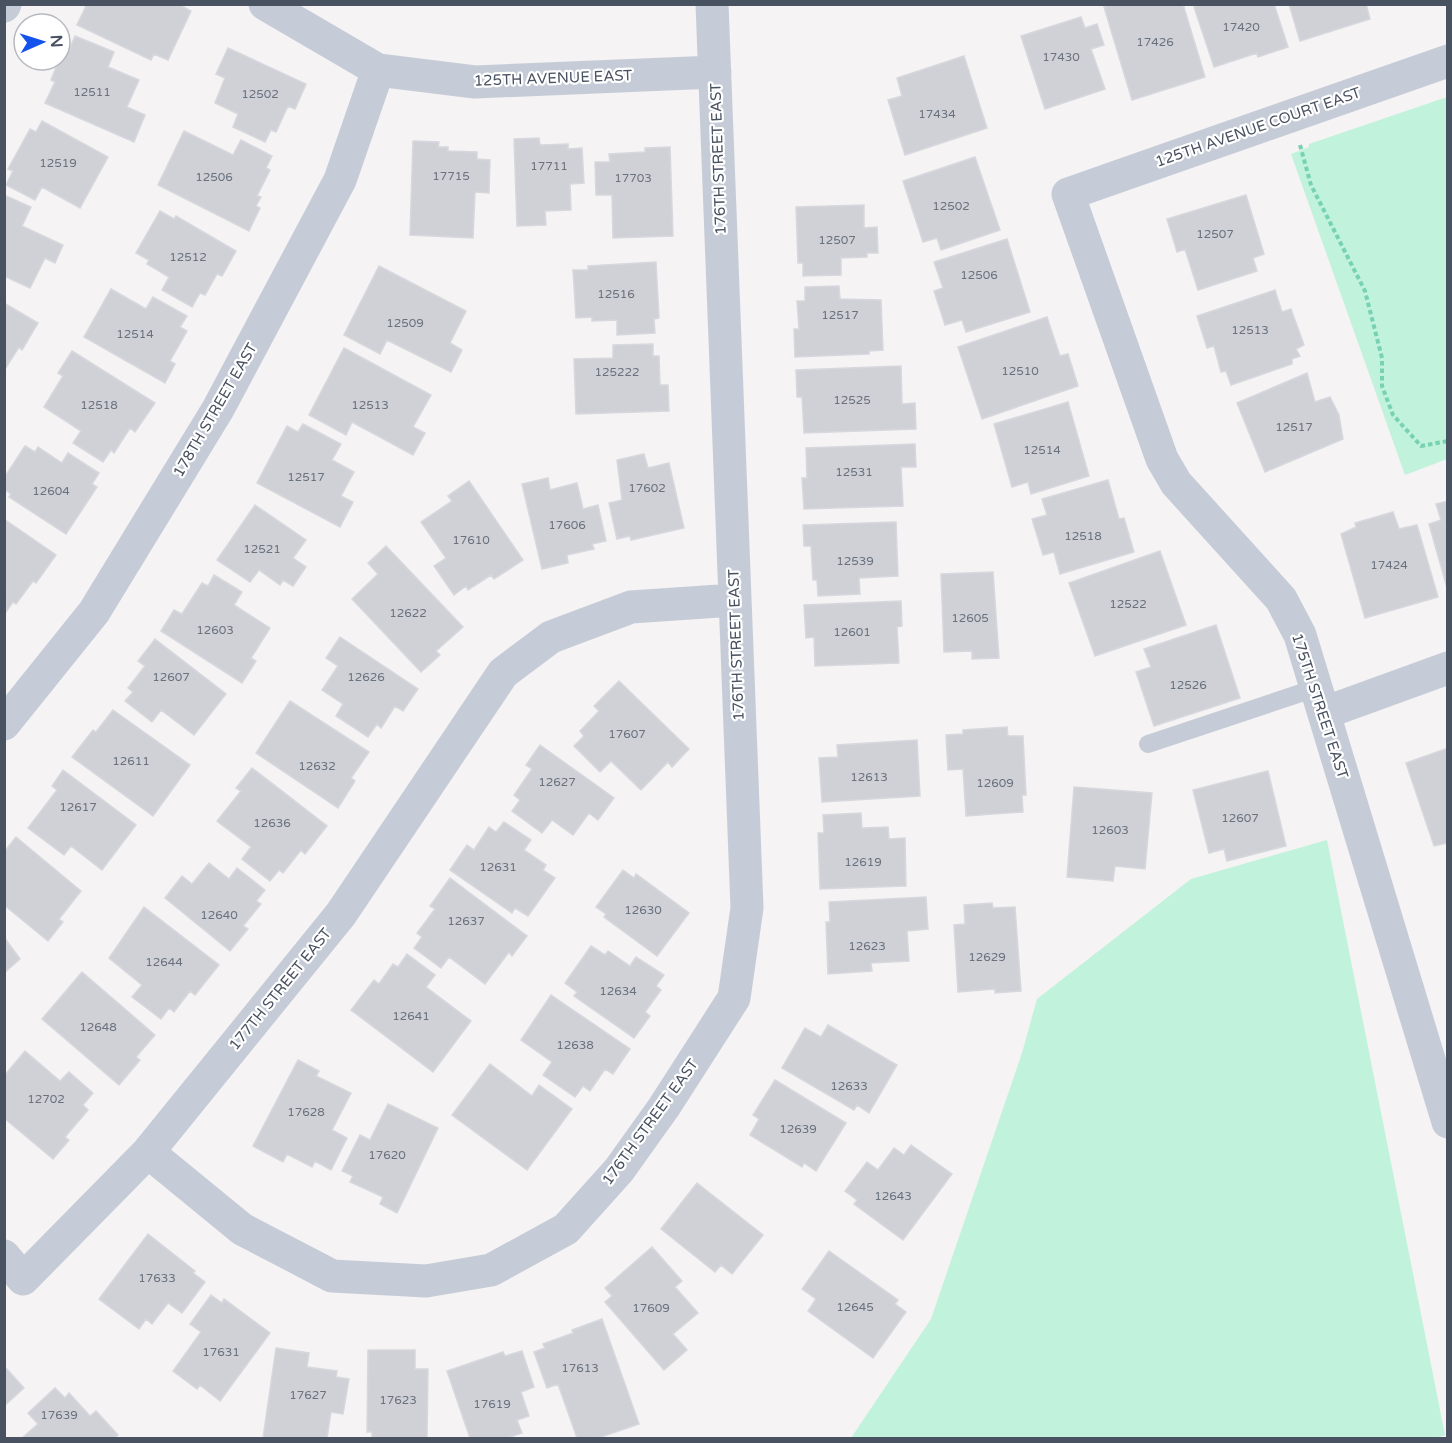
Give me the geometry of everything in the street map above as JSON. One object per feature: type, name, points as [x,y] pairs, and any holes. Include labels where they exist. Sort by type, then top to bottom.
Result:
[{"type":"street","name":"125TH AVENUE EAST","points":[[265,4],[378,70],[475,82],[715,72]]},
{"type":"street","name":"176TH STREET EAST","points":[[148,1152],[242,1229],[332,1276],[426,1281],[491,1270],[566,1230],[625,1161],[681,1083],[734,998],[747,908],[712,4]]},
{"type":"street","name":"125TH AVENUE COURT EAST","points":[[1068,194],[1448,61]]},
{"type":"street","name":"178TH STREET EAST","points":[[4,724],[94,612],[218,410],[340,180],[378,70]]},
{"type":"street","name":"175TH STREET EAST","points":[[1068,194],[1161,459],[1176,483],[1281,599],[1300,635],[1438,1055],[1448,1122]]},
{"type":"street","name":"177TH STREET EAST","points":[[14,1268],[148,1152],[341,914],[503,673],[551,638],[631,607],[734,600]]},
{"type":"street","points":[[1320,701],[1448,668]]},
{"type":"lane","points":[[1148,744],[1320,701]]},
{"type":"path","points":[[1293,115],[1311,185],[1365,291],[1382,358],[1382,386],[1393,415],[1421,446],[1448,441]]},
{"type":"green space","points":[[1447,97],[1447,459],[1405,475],[1291,154],[1309,147],[1309,144]]},
{"type":"green space","points":[[1327,840],[1445,1435],[1435,1438],[851,1438],[931,1319],[1022,1053],[1037,999],[1191,879]]},
{"type":"building","points":[[87,4],[178,4],[191,11],[168,60],[154,54],[151,60],[77,25]]},
{"type":"building","points":[[1111,4],[1183,4],[1205,77],[1132,100],[1104,7]]},
{"type":"building","points":[[1200,4],[1274,4],[1288,47],[1258,57],[1257,53],[1214,67],[1194,7]]},
{"type":"building","points":[[1289,4],[1366,4],[1370,19],[1300,41]]},
{"type":"building","points":[[1081,17],[1085,28],[1097,24],[1104,45],[1091,49],[1105,89],[1045,109],[1021,36]]},
{"type":"building","points":[[75,36],[114,52],[108,67],[139,80],[127,107],[145,115],[134,142],[45,103],[55,82],[51,80],[54,72],[72,72],[72,43]]},
{"type":"building","points":[[228,48],[306,84],[295,109],[288,106],[276,132],[271,130],[265,142],[233,127],[238,114],[215,103],[225,78],[216,74]]},
{"type":"building","points":[[964,56],[987,128],[905,155],[888,100],[902,96],[897,78]]},
{"type":"building","points":[[42,121],[108,157],[80,208],[42,187],[35,200],[6,185],[13,171],[8,169],[30,129],[36,132]]},
{"type":"building","points":[[184,131],[233,155],[241,140],[272,156],[266,168],[270,170],[257,196],[261,197],[256,206],[260,208],[249,231],[158,185]]},
{"type":"building","points":[[539,138],[540,145],[568,144],[568,149],[582,148],[584,183],[570,184],[571,210],[545,211],[546,225],[517,226],[514,139]]},
{"type":"building","points":[[413,141],[439,142],[438,147],[448,147],[448,151],[477,152],[477,159],[490,160],[489,193],[475,192],[473,238],[410,235]]},
{"type":"building","points":[[670,147],[673,236],[613,238],[612,195],[596,195],[595,162],[610,162],[609,154],[645,152],[645,148]]},
{"type":"building","points":[[975,157],[1000,230],[941,250],[937,238],[923,242],[903,181]]},
{"type":"building","points":[[4,195],[31,207],[22,226],[63,245],[55,263],[45,258],[30,288],[4,276]]},
{"type":"building","points":[[1246,195],[1264,254],[1253,258],[1257,271],[1198,290],[1185,249],[1177,252],[1167,219]]},
{"type":"building","points":[[864,205],[864,228],[877,227],[878,253],[867,253],[867,257],[841,258],[841,275],[803,276],[803,263],[798,263],[796,207]]},
{"type":"building","points":[[160,211],[174,219],[176,216],[236,251],[222,276],[217,274],[205,295],[200,293],[192,307],[162,290],[169,277],[147,264],[149,260],[136,253]]},
{"type":"building","points":[[1007,239],[1030,312],[966,332],[962,320],[945,325],[934,291],[943,288],[934,262]]},
{"type":"building","points":[[656,262],[659,318],[654,319],[655,333],[617,335],[617,320],[592,321],[592,317],[576,318],[573,270],[588,270],[588,266]]},
{"type":"building","points":[[379,266],[466,311],[450,343],[462,350],[451,372],[387,340],[380,354],[344,335]]},
{"type":"building","points":[[839,286],[840,299],[881,300],[883,350],[869,351],[869,354],[795,357],[794,329],[799,329],[797,301],[805,301],[805,287]]},
{"type":"building","points":[[111,289],[146,309],[153,297],[187,316],[180,327],[187,331],[170,361],[175,364],[165,383],[84,337]]},
{"type":"building","points":[[1275,290],[1282,312],[1291,309],[1304,345],[1296,349],[1300,356],[1292,359],[1292,364],[1231,385],[1226,371],[1221,372],[1214,346],[1207,348],[1197,316]]},
{"type":"building","points":[[4,303],[38,323],[22,350],[19,347],[4,371]]},
{"type":"building","points":[[1047,317],[1060,356],[1068,354],[1078,386],[982,419],[958,347]]},
{"type":"building","points":[[653,344],[653,356],[659,356],[660,385],[668,385],[669,411],[576,414],[574,359],[613,358],[613,345]]},
{"type":"building","points":[[344,348],[431,395],[413,427],[425,433],[413,455],[352,422],[346,435],[309,415]]},
{"type":"building","points":[[72,351],[155,403],[135,432],[130,428],[114,453],[111,450],[103,462],[73,443],[81,431],[44,407],[63,376],[58,373]]},
{"type":"building","points":[[901,366],[902,404],[915,403],[916,429],[804,433],[802,397],[797,397],[796,370]]},
{"type":"building","points":[[1307,373],[1315,402],[1330,397],[1339,415],[1343,439],[1265,472],[1237,403]]},
{"type":"building","points":[[1068,402],[1089,476],[1031,494],[1028,482],[1012,487],[994,424]]},
{"type":"building","points":[[303,424],[341,444],[332,460],[354,472],[341,496],[353,502],[340,527],[257,483],[287,426],[298,432]]},
{"type":"building","points":[[915,444],[916,467],[901,467],[903,506],[804,509],[802,478],[807,478],[806,448]]},
{"type":"building","points":[[25,446],[35,452],[38,447],[62,463],[68,453],[99,473],[92,484],[97,487],[66,534],[9,497],[11,494],[4,489],[4,478]]},
{"type":"building","points":[[644,454],[648,468],[669,463],[684,528],[631,540],[630,536],[617,539],[609,503],[622,500],[617,460]]},
{"type":"building","points":[[548,478],[550,490],[577,483],[583,509],[598,505],[606,541],[592,544],[594,549],[567,555],[568,563],[542,569],[522,484]]},
{"type":"building","points":[[1108,480],[1119,519],[1124,518],[1134,552],[1060,574],[1054,552],[1043,555],[1032,519],[1047,515],[1042,499]]},
{"type":"building","points":[[469,481],[523,560],[494,579],[491,575],[468,590],[466,586],[454,595],[434,566],[446,558],[421,522],[452,501],[448,496]]},
{"type":"building","points":[[1448,501],[1447,588],[1429,524],[1441,520],[1436,504]]},
{"type":"building","points":[[255,505],[306,540],[293,558],[306,567],[293,586],[283,580],[280,585],[259,570],[250,582],[217,560]]},
{"type":"building","points":[[1393,512],[1399,529],[1417,525],[1438,597],[1365,618],[1341,534],[1356,527],[1355,523]]},
{"type":"building","points":[[4,519],[56,555],[36,583],[33,581],[16,604],[13,602],[6,612]]},
{"type":"building","points":[[896,522],[898,576],[859,578],[860,594],[818,596],[817,580],[813,580],[811,546],[804,546],[803,525]]},
{"type":"building","points":[[386,546],[463,627],[436,651],[440,655],[421,672],[352,599],[378,574],[368,563]]},
{"type":"building","points":[[1160,551],[1186,625],[1095,656],[1069,583]]},
{"type":"building","points":[[993,572],[999,658],[972,659],[972,651],[944,652],[941,574]]},
{"type":"building","points":[[214,575],[242,592],[234,605],[270,628],[251,658],[256,661],[242,683],[161,631],[174,610],[182,614],[202,583],[208,586]]},
{"type":"building","points":[[901,601],[902,626],[897,627],[899,663],[815,666],[814,637],[806,638],[804,605]]},
{"type":"building","points":[[1216,625],[1240,698],[1154,726],[1136,672],[1151,667],[1144,649]]},
{"type":"building","points":[[340,637],[418,689],[403,711],[395,706],[381,728],[377,724],[368,737],[336,716],[343,704],[322,690],[338,666],[326,658]]},
{"type":"building","points":[[155,639],[226,694],[194,735],[161,710],[152,722],[125,701],[133,692],[128,688],[145,666],[138,661]]},
{"type":"building","points":[[619,681],[689,749],[672,767],[668,762],[641,790],[611,761],[600,772],[574,746],[584,736],[580,731],[599,711],[594,706]]},
{"type":"building","points":[[290,701],[369,752],[351,778],[355,781],[338,808],[256,753]]},
{"type":"building","points":[[113,710],[190,765],[153,816],[72,757],[93,730],[96,732]]},
{"type":"building","points":[[1007,727],[1008,736],[1023,736],[1026,795],[1022,795],[1023,812],[966,816],[963,769],[948,770],[946,735],[963,734],[963,730]]},
{"type":"building","points":[[917,740],[920,796],[822,802],[819,758],[838,757],[837,745]]},
{"type":"building","points":[[540,745],[614,798],[598,820],[589,813],[573,835],[552,820],[542,833],[512,811],[520,800],[514,795],[532,769],[526,765]]},
{"type":"building","points":[[1448,748],[1448,843],[1434,846],[1406,763]]},
{"type":"building","points":[[252,768],[327,826],[305,854],[301,850],[283,873],[279,870],[270,881],[242,859],[251,847],[217,821],[241,791],[236,788]]},
{"type":"building","points":[[63,770],[136,825],[102,870],[71,846],[64,855],[28,828],[57,790],[52,786]]},
{"type":"building","points":[[1268,771],[1286,846],[1227,861],[1224,849],[1209,853],[1193,790]]},
{"type":"building","points":[[1074,787],[1152,793],[1145,869],[1115,866],[1113,881],[1067,877]]},
{"type":"building","points":[[861,813],[862,828],[888,827],[889,839],[905,838],[906,886],[820,889],[818,833],[824,833],[823,815]]},
{"type":"building","points":[[504,822],[531,840],[524,850],[546,865],[543,870],[555,878],[528,916],[515,908],[512,913],[450,870],[467,845],[474,850],[489,827],[496,832]]},
{"type":"building","points":[[16,837],[81,891],[59,919],[63,922],[48,941],[4,905],[4,852]]},
{"type":"building","points":[[209,863],[229,879],[237,868],[265,890],[256,901],[261,904],[243,926],[248,929],[230,951],[165,898],[182,876],[192,884]]},
{"type":"building","points":[[623,870],[634,878],[636,874],[689,913],[657,956],[604,917],[606,914],[596,907]]},
{"type":"building","points":[[450,878],[527,936],[512,956],[509,952],[485,984],[449,957],[441,968],[414,948],[422,937],[417,933],[435,909],[430,906]]},
{"type":"building","points":[[926,897],[928,929],[907,931],[909,961],[871,963],[872,971],[828,974],[826,922],[830,922],[829,902]]},
{"type":"building","points":[[992,903],[993,908],[1015,907],[1021,991],[995,993],[995,989],[958,992],[954,925],[965,924],[964,905]]},
{"type":"building","points":[[144,907],[219,965],[195,995],[190,991],[174,1012],[169,1008],[161,1019],[132,997],[142,985],[109,958]]},
{"type":"building","points":[[4,937],[20,959],[4,973]]},
{"type":"building","points":[[591,946],[605,955],[608,951],[630,966],[636,957],[664,975],[656,986],[661,990],[645,1012],[650,1016],[634,1038],[574,996],[577,992],[565,983]]},
{"type":"building","points":[[407,954],[435,975],[426,987],[471,1021],[433,1072],[351,1010],[374,980],[379,984],[393,964],[398,967]]},
{"type":"building","points":[[82,972],[155,1035],[136,1057],[140,1060],[119,1085],[42,1019]]},
{"type":"building","points":[[551,995],[630,1049],[613,1074],[605,1069],[590,1091],[583,1086],[575,1097],[543,1075],[552,1062],[521,1040]]},
{"type":"building","points":[[828,1025],[897,1065],[869,1113],[857,1105],[854,1110],[782,1068],[805,1028],[821,1037]]},
{"type":"building","points":[[25,1051],[60,1081],[69,1072],[93,1093],[83,1105],[88,1110],[65,1137],[69,1140],[53,1159],[4,1118],[4,1076]]},
{"type":"building","points":[[298,1060],[319,1071],[316,1076],[351,1093],[332,1130],[347,1138],[331,1170],[315,1161],[312,1167],[287,1154],[283,1162],[253,1146]]},
{"type":"building","points":[[490,1064],[532,1096],[539,1085],[572,1109],[527,1170],[452,1115]]},
{"type":"building","points":[[775,1080],[846,1123],[816,1171],[804,1163],[802,1167],[750,1135],[759,1119],[753,1115]]},
{"type":"building","points":[[388,1104],[438,1128],[397,1213],[380,1204],[383,1197],[350,1182],[353,1176],[342,1171],[360,1135],[370,1140]]},
{"type":"building","points":[[911,1145],[952,1174],[903,1240],[854,1204],[857,1200],[845,1191],[867,1162],[878,1170],[894,1148],[904,1155]]},
{"type":"building","points":[[697,1183],[763,1235],[732,1274],[721,1265],[715,1272],[661,1229]]},
{"type":"building","points":[[148,1234],[195,1271],[193,1273],[205,1282],[182,1313],[168,1303],[152,1324],[146,1319],[139,1329],[99,1299]]},
{"type":"building","points":[[652,1247],[682,1281],[675,1287],[698,1313],[673,1334],[687,1350],[664,1370],[605,1302],[612,1296],[605,1288]]},
{"type":"building","points":[[829,1251],[898,1300],[895,1304],[906,1312],[873,1358],[808,1311],[816,1299],[802,1289]]},
{"type":"building","points":[[211,1295],[222,1303],[224,1299],[270,1333],[220,1401],[200,1385],[197,1389],[173,1371],[201,1332],[190,1324]]},
{"type":"building","points":[[602,1319],[639,1424],[598,1438],[577,1438],[558,1384],[547,1388],[534,1352],[545,1348],[543,1344]]},
{"type":"building","points":[[276,1348],[309,1353],[307,1367],[337,1371],[336,1377],[349,1379],[343,1414],[331,1412],[327,1438],[263,1438]]},
{"type":"building","points":[[368,1350],[415,1350],[415,1369],[428,1369],[427,1438],[372,1438],[372,1432],[367,1432]]},
{"type":"building","points":[[522,1351],[534,1387],[521,1392],[529,1416],[517,1420],[522,1433],[507,1438],[470,1438],[447,1371],[503,1352],[505,1356]]},
{"type":"building","points":[[4,1366],[24,1388],[4,1406]]},
{"type":"building","points":[[55,1388],[65,1398],[69,1393],[90,1416],[96,1411],[118,1435],[114,1438],[22,1438],[38,1424],[28,1413]]}]
